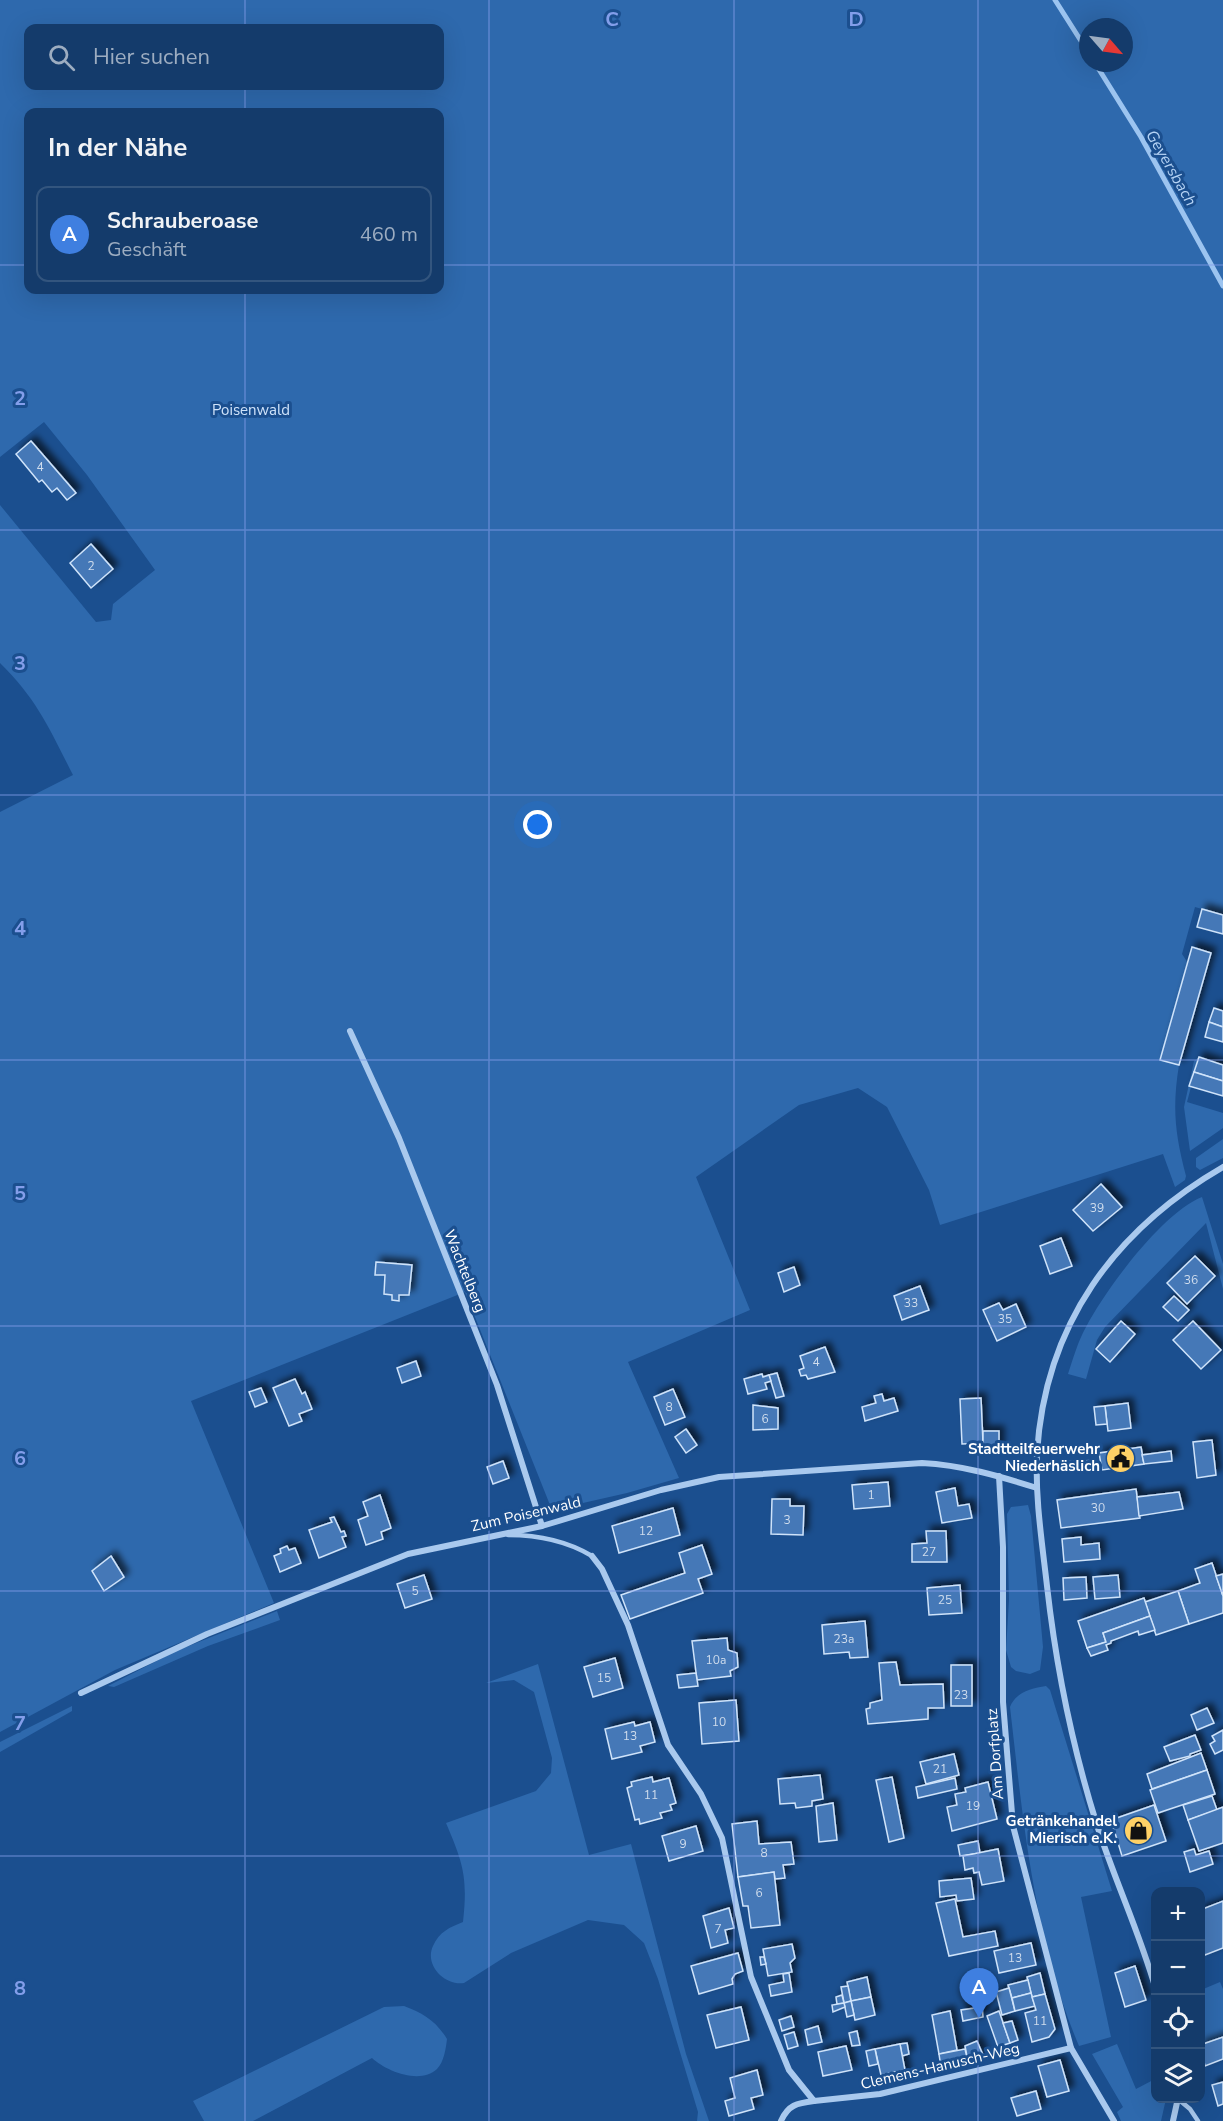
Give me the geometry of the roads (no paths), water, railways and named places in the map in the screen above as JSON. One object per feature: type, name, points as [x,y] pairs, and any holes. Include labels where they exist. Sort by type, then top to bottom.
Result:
[{"type":"street","name":"Wachtelberg","points":[[350,1031],[399,1138],[497,1385],[542,1526]]},
{"type":"street","points":[[1151,1977],[1132,1916],[1096,1821],[1064,1702],[1053,1639],[1037,1488],[1037,1464],[1041,1420],[1048,1387],[1070,1324],[1107,1264],[1128,1238],[1169,1203],[1223,1167]]},
{"type":"street","name":"Zum Poisenwald","points":[[81,1693],[207,1634],[408,1554],[542,1526],[661,1490],[719,1477],[922,1463],[945,1464],[999,1476]]},
{"type":"street","points":[[999,1476],[1037,1488]]},
{"type":"street","name":"Am Dorfplatz","points":[[999,1476],[1003,1547],[1003,1702],[1013,1826],[1071,2048],[1114,2121]]},
{"type":"street","points":[[592,1556],[602,1569],[628,1625],[668,1745],[701,1794],[722,1838],[751,1977],[789,2070],[813,2101]]},
{"type":"street","name":"Clemens-Hanusch-Weg","points":[[782,2121],[786,2109],[798,2102],[880,2094],[1071,2048]]},
{"type":"street","points":[[1173,2121],[1177,2103]]},
{"type":"lane","points":[[1037,1464],[1092,1462]]},
{"type":"lane","points":[[500,1535],[549,1538],[580,1549],[592,1556]]},
{"type":"lane","points":[[1183,2103],[1198,2121]]},
{"type":"waterway","name":"Geyersbach","points":[[1055,0],[1079,38]]},
{"type":"waterway","name":"Geyersbach","points":[[1101,72],[1141,137],[1223,286]]},
{"type":"place","name":"Stadtteilfeuerwehr Niederhäslich","points":[[1121,1458]]},
{"type":"place","name":"Getränkehandel Mierisch e.K.","points":[[1138,1830]]},
{"type":"place","name":"Schrauberoase","points":[[979,2018]]},
{"type":"park label","name":"Poisenwald","points":[[251,410]]}]
